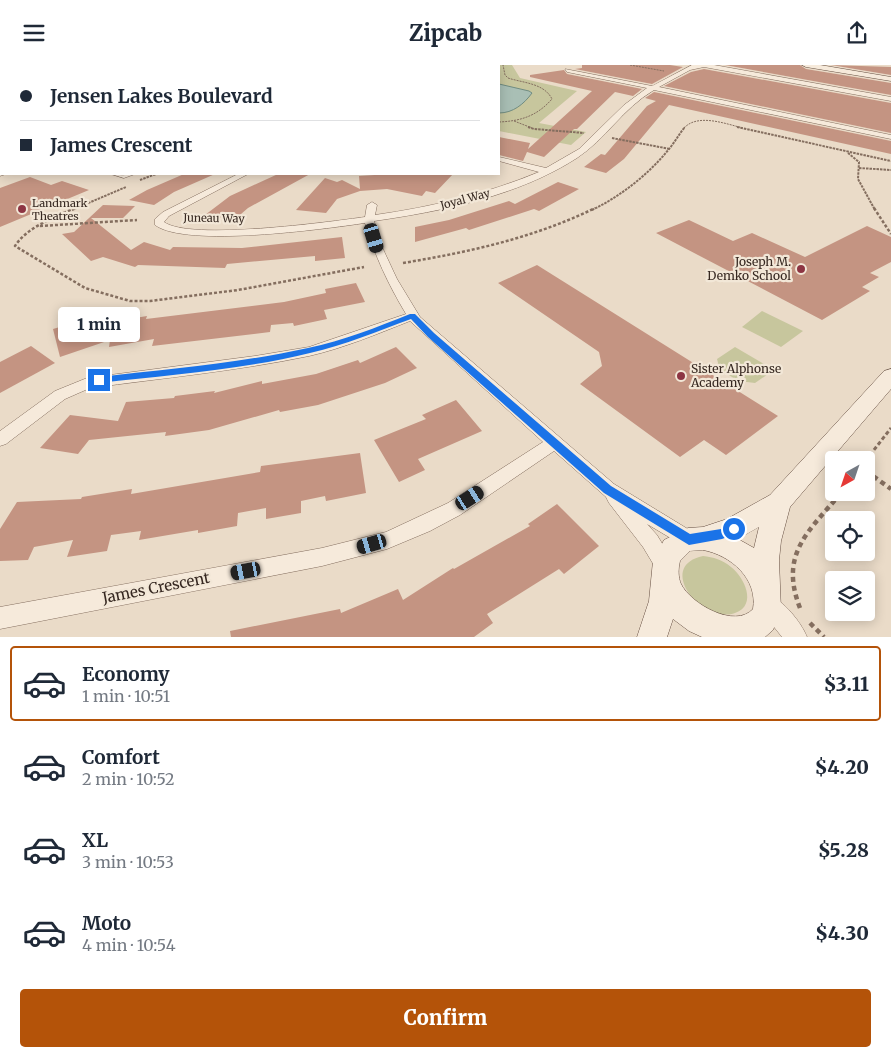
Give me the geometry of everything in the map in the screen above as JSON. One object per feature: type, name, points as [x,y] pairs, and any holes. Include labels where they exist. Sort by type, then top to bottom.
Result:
[{"type":"street","name":"Joyal Way","points":[[371,213],[465,200],[504,188],[547,171],[583,150],[600,136],[629,103],[693,67],[702,65],[891,99]]},
{"type":"street","points":[[806,65],[891,79]]},
{"type":"street","points":[[567,70],[891,137]]},
{"type":"street","points":[[500,159],[547,171]]},
{"type":"street","name":"Juneau Way","points":[[242,175],[166,214],[160,219],[160,223],[165,227],[175,230],[232,233],[298,228],[371,213]]},
{"type":"street","points":[[371,213],[384,265],[413,316],[431,335],[608,489],[650,541],[665,570],[670,592],[685,611],[705,625],[727,634],[746,630],[762,621],[768,595],[763,563],[779,502]]},
{"type":"street","points":[[0,440],[60,395],[87,383],[255,361],[310,351],[353,338],[413,316]]},
{"type":"street","points":[[652,637],[664,600],[666,557],[676,546],[734,529],[779,502],[891,377]]},
{"type":"street","name":"James Crescent","points":[[0,618],[322,557],[387,540],[423,525],[454,509],[554,443]]},
{"type":"street","points":[[608,489],[696,539],[724,544],[742,554],[758,569],[768,595],[796,637]]},
{"type":"lane","points":[[117,175],[124,177],[130,175]]},
{"type":"path","points":[[500,122],[514,121],[537,114],[552,97],[538,86],[508,78],[504,75],[503,65]]},
{"type":"path","points":[[630,65],[672,73]]},
{"type":"path","points":[[514,121],[534,129],[589,134]]},
{"type":"path","points":[[403,263],[496,245],[572,218],[622,192],[670,149],[686,125],[693,122],[707,121],[891,161]]},
{"type":"path","points":[[606,137],[670,149]]},
{"type":"path","points":[[841,150],[856,158],[859,162],[858,179],[886,229],[891,234]]},
{"type":"path","points":[[859,168],[891,170]]},
{"type":"path","points":[[138,181],[153,175]]},
{"type":"path","points":[[129,185],[38,226],[18,239],[14,244],[16,249],[85,288],[130,301],[150,301],[238,291],[364,267]]},
{"type":"path","points":[[38,226],[137,220]]},
{"type":"path","points":[[873,451],[891,427]]},
{"type":"path","points":[[875,477],[891,489]]},
{"type":"path","points":[[802,612],[793,595],[790,583],[792,563],[803,539],[834,501]]},
{"type":"path","points":[[806,617],[821,636]]},
{"type":"green space","points":[[500,65],[512,65],[520,78],[577,91],[539,123],[586,132],[571,145],[500,131]]},
{"type":"green space","points":[[762,311],[803,331],[781,347],[742,327]]},
{"type":"green space","points":[[735,347],[774,370],[755,383],[739,381],[720,370],[717,359]]},
{"type":"green space","points":[[703,556],[725,562],[740,577],[744,584],[747,598],[746,604],[742,609],[735,613],[722,614],[709,611],[689,593],[683,582],[683,571],[689,562]]},
{"type":"shaded area","points":[[500,84],[532,93],[518,107],[500,113]]},
{"type":"building","points":[[582,65],[670,65],[683,67],[652,84],[575,69],[582,68]]},
{"type":"building","points":[[725,65],[800,65],[806,69],[891,83],[891,95]]},
{"type":"building","points":[[831,65],[891,67],[891,75]]},
{"type":"building","points":[[704,69],[891,103],[891,133],[664,86],[691,72]]},
{"type":"building","points":[[564,70],[567,74],[642,89],[633,96],[615,92],[577,129],[574,129],[544,157],[527,152],[523,161],[500,155],[500,137],[530,143],[528,149],[592,91],[530,77],[530,75]]},
{"type":"building","points":[[654,92],[891,141],[891,154],[669,105],[624,159],[606,173],[584,167],[601,154],[605,155],[647,106],[656,101],[645,98]]},
{"type":"building","points":[[182,175],[213,175],[174,192],[154,205],[129,200]]},
{"type":"building","points":[[276,175],[308,175],[248,208],[234,220],[205,215],[230,196]]},
{"type":"building","points":[[452,175],[435,193],[426,191],[422,196],[387,189],[360,191],[337,199],[326,213],[296,210],[325,178],[337,182],[342,180],[360,189],[359,176]]},
{"type":"building","name":"Landmark Theatres","points":[[30,177],[51,185],[62,181],[89,190],[0,227],[0,188]]},
{"type":"building","points":[[558,182],[579,189],[539,211],[534,209],[469,230],[466,228],[415,242],[415,227],[449,220],[509,201],[515,204]]},
{"type":"building","points":[[103,205],[135,206],[123,218],[91,218],[131,250],[144,242],[170,250],[173,247],[242,248],[342,237],[345,258],[315,261],[315,256],[227,264],[225,268],[138,265],[135,267],[103,257],[91,261],[62,234],[74,232]]},
{"type":"building","points":[[689,220],[733,241],[752,233],[805,257],[867,226],[891,237],[891,262],[870,273],[879,277],[862,287],[870,291],[822,320],[656,233]]},
{"type":"building","points":[[537,265],[778,416],[726,455],[704,440],[680,457],[580,384],[602,366],[599,352],[498,283]]},
{"type":"building","points":[[356,283],[365,302],[324,310],[327,319],[294,326],[293,323],[271,325],[270,332],[152,346],[154,339],[109,347],[110,340],[60,357],[53,329],[90,318],[93,325],[147,316],[146,319],[284,302],[326,293],[325,289]]},
{"type":"building","points":[[31,346],[55,363],[0,393],[0,362]]},
{"type":"building","points":[[396,347],[417,368],[385,383],[318,405],[280,412],[279,410],[209,430],[165,436],[166,432],[89,440],[78,454],[40,448],[70,415],[118,421],[126,402],[174,398],[175,396],[215,391],[214,393],[262,381],[262,384],[316,374],[358,360],[360,363]]},
{"type":"building","points":[[456,400],[482,431],[418,459],[425,470],[399,482],[374,440],[426,419],[422,415]]},
{"type":"building","points":[[360,453],[366,493],[326,501],[325,496],[301,501],[301,513],[266,519],[266,508],[238,513],[237,526],[198,533],[198,530],[139,540],[141,531],[111,535],[107,551],[67,557],[73,540],[34,547],[28,560],[0,561],[0,529],[17,502],[81,499],[82,497],[132,489],[131,494],[260,472],[261,466]]},
{"type":"building","points":[[557,504],[599,546],[564,574],[559,569],[487,614],[493,623],[474,637],[231,637],[230,631],[340,609],[341,613],[398,589],[403,600],[453,568],[530,526],[528,524]]},
{"type":"place","name":"Landmark Theatres","points":[[22,209]]},
{"type":"place","name":"Joseph M. Demko School","points":[[801,269]]},
{"type":"place","name":"Sister Alphonse Academy","points":[[681,376]]},
{"type":"route","points":[[99,380],[255,361],[310,351],[333,345],[413,316],[431,335],[608,489],[689,540],[722,534],[734,529]]}]
